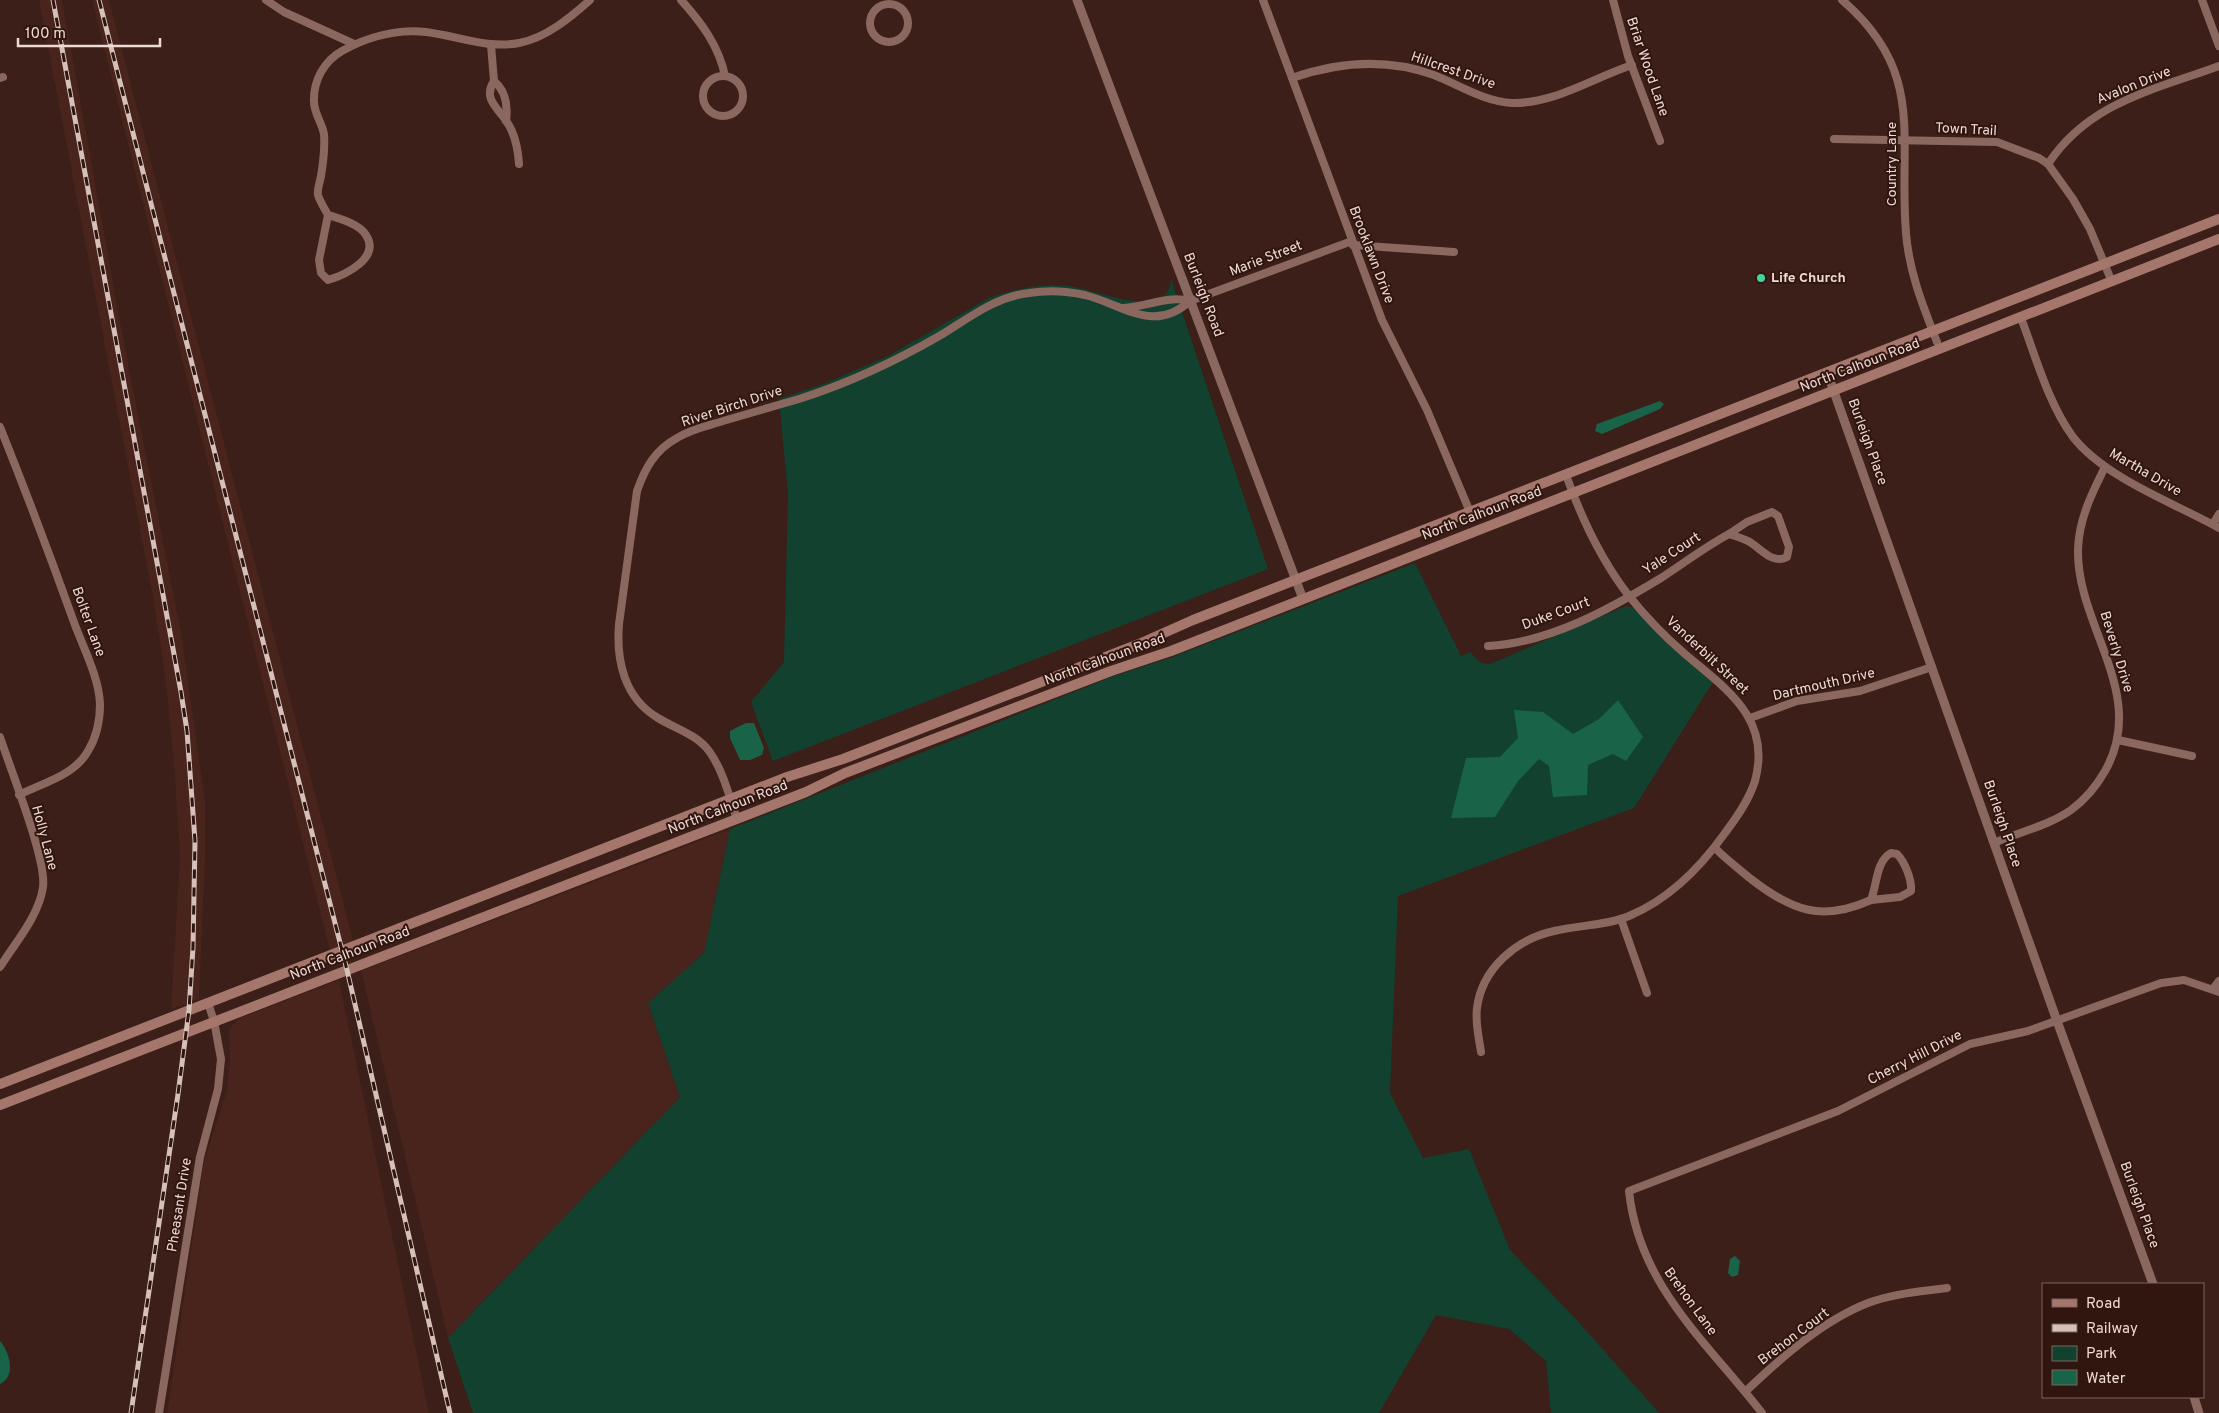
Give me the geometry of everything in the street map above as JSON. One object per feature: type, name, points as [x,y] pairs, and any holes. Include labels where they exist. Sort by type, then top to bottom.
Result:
[{"type":"main road","name":"North Calhoun Road","points":[[0,1084],[730,799],[861,752],[2219,219]]},
{"type":"main road","name":"North Calhoun Road","points":[[0,1104],[737,819],[806,792],[854,770],[1573,494],[2219,239]]},
{"type":"street","points":[[266,0],[284,12],[354,44]]},
{"type":"street","points":[[328,216],[356,226],[366,235],[370,244],[366,256],[355,268],[342,276],[328,280],[321,273],[318,260],[328,216],[318,193],[322,174],[324,135],[314,103],[315,88],[322,70],[333,56],[354,44],[373,37],[408,32],[425,32],[491,44],[522,43],[538,37],[580,10],[590,0]]},
{"type":"street","points":[[681,0],[714,45],[721,59],[725,76]]},
{"type":"street","name":"Burleigh Road","points":[[1077,0],[1303,599]]},
{"type":"street","name":"Brooklawn Drive","points":[[1263,0],[1353,243],[1395,350],[1427,410],[1470,512]]},
{"type":"street","name":"Briar Wood Lane","points":[[1614,0],[1617,20],[1660,141]]},
{"type":"street","name":"Country Lane","points":[[1842,0],[1871,30],[1896,74],[1903,101],[1906,140],[1904,214],[1909,258],[1912,277],[1937,342]]},
{"type":"street","points":[[2202,0],[2219,46]]},
{"type":"street","points":[[878,3],[899,6],[907,16],[908,29],[900,39],[894,42],[882,41],[872,34],[870,21],[878,3]]},
{"type":"street","points":[[491,44],[494,81],[490,87],[490,96],[497,112],[506,121]]},
{"type":"street","name":"Hillcrest Drive","points":[[1292,78],[1336,67],[1381,63],[1417,70],[1474,93],[1511,103],[1531,102],[1551,97],[1632,65]]},
{"type":"street","name":"Avalon Drive","points":[[2048,164],[2059,147],[2096,115],[2132,97],[2219,66]]},
{"type":"street","points":[[725,76],[731,78],[740,86],[742,98],[738,109],[733,113],[721,116],[708,110],[704,104],[704,90],[711,80],[725,76]]},
{"type":"street","points":[[494,81],[500,86],[506,101],[506,121],[518,150],[519,164]]},
{"type":"street","name":"Town Trail","points":[[1834,139],[1997,142],[2048,164]]},
{"type":"street","points":[[2048,164],[2073,199],[2112,282]]},
{"type":"street","name":"Marie Street","points":[[1190,301],[1353,243],[1454,252]]},
{"type":"street","name":"River Birch Drive","points":[[737,819],[718,766],[709,751],[693,735],[657,717],[646,709],[629,687],[621,669],[617,644],[633,512],[637,491],[643,474],[651,460],[662,448],[689,431],[815,394],[870,372],[942,334],[981,310],[1018,295],[1046,291],[1069,292],[1086,295],[1144,317],[1161,316],[1177,312],[1190,301]]},
{"type":"street","name":"River Birch Drive","points":[[1123,308],[1146,306],[1171,299],[1190,301]]},
{"type":"street","name":"Martha Drive","points":[[2021,318],[2060,414],[2073,436],[2105,467],[2216,526]]},
{"type":"street","name":"Burleigh Place","points":[[1827,372],[2057,1021],[2153,1283]]},
{"type":"street","name":"Bolter Lane","points":[[0,426],[74,620],[93,674],[100,704],[96,734],[80,763],[68,772],[19,795]]},
{"type":"street","name":"Beverly Drive","points":[[1994,843],[2055,819],[2085,799],[2097,785],[2109,763],[2118,740],[2120,732],[2117,694],[2085,596],[2078,560],[2078,539],[2085,510],[2105,467]]},
{"type":"street","name":"Vanderbilt Street","points":[[1481,1052],[1477,1008],[1481,991],[1494,967],[1502,958],[1522,942],[1534,936],[1621,918],[1644,908],[1678,886],[1716,849],[1750,794],[1755,780],[1756,743],[1750,718],[1735,696],[1683,652],[1630,596],[1615,577],[1594,540],[1566,475]]},
{"type":"street","name":"Yale Court","points":[[1630,596],[1729,534],[1760,516],[1775,513],[1781,522],[1789,552],[1787,557],[1778,560],[1746,540],[1729,534]]},
{"type":"street","points":[[2216,526],[2219,514]]},
{"type":"street","name":"Duke Court","points":[[1488,646],[1505,645],[1562,628],[1630,596]]},
{"type":"street","name":"Dartmouth Drive","points":[[1750,718],[1797,701],[1860,691],[1932,667]]},
{"type":"street","name":"Holly Lane","points":[[0,737],[42,873],[43,886],[38,903],[0,967]]},
{"type":"street","points":[[2118,740],[2192,756]]},
{"type":"street","points":[[1716,849],[1766,890],[1792,905],[1818,912],[1846,910],[1871,900],[1900,897],[1911,891],[1904,866],[1897,854],[1891,853],[1884,857],[1871,900]]},
{"type":"street","points":[[1621,918],[1647,993]]},
{"type":"street","name":"Cherry Hill Drive","points":[[1629,1191],[1838,1111],[1958,1048],[2028,1031],[2161,983],[2184,980],[2216,990]]},
{"type":"street","points":[[2216,990],[2219,980]]},
{"type":"street","name":"Pheasant Drive","points":[[159,1413],[200,1157],[218,1089],[221,1059],[214,1021],[208,1003]]},
{"type":"street","name":"Brehon Lane","points":[[1629,1191],[1644,1250],[1662,1290],[1762,1413]]},
{"type":"street","name":"Brehon Court","points":[[1746,1391],[1816,1333],[1844,1314],[1885,1298],[1947,1288]]},
{"type":"street","points":[[2194,1398],[2200,1413]]},
{"type":"shaded area","points":[[39,0],[62,0],[123,338],[181,633],[205,802],[205,858],[199,999],[171,1009],[180,857],[174,762],[165,674],[153,597]]},
{"type":"shaded area","points":[[92,0],[109,0],[354,944],[330,952]]},
{"type":"shaded area","points":[[730,829],[704,953],[648,1003],[680,1097],[448,1338],[361,971]]},
{"type":"shaded area","points":[[339,980],[429,1413],[167,1413],[204,1162],[227,1090],[230,1062],[229,1029],[238,1019]]},
{"type":"green space","points":[[1171,279],[1268,569],[773,761],[751,702],[784,662],[788,494],[779,399],[826,383],[888,356],[989,298],[998,295],[1028,287],[1059,285],[1080,288],[1111,297],[1144,302],[1157,299],[1167,292]]},
{"type":"green space","points":[[1415,563],[1461,656],[1470,652],[1481,663],[1490,664],[1626,606],[1634,608],[1668,644],[1713,682],[1634,808],[1398,896],[1390,1093],[1423,1158],[1469,1149],[1510,1250],[1575,1318],[1659,1413],[1551,1413],[1546,1361],[1509,1329],[1436,1315],[1379,1413],[473,1413],[448,1338],[680,1097],[648,1003],[704,953],[730,829],[1114,676],[1170,658]]},
{"type":"water","points":[[1660,401],[1664,404],[1660,409],[1602,434],[1595,431],[1597,424]]},
{"type":"water","points":[[1618,700],[1643,737],[1626,761],[1613,754],[1588,765],[1587,795],[1553,797],[1549,766],[1539,759],[1518,781],[1495,817],[1451,818],[1466,758],[1500,757],[1518,738],[1514,710],[1543,712],[1573,734],[1599,719]]},
{"type":"water","points":[[746,723],[754,723],[764,748],[762,755],[750,760],[740,760],[730,738],[730,731]]},
{"type":"water","points":[[1735,1256],[1740,1261],[1738,1275],[1732,1277],[1728,1273],[1730,1259]]},
{"type":"water","points":[[0,1341],[6,1351],[10,1370],[5,1380],[0,1384]]},
{"type":"railway","points":[[53,0],[181,692],[187,731],[195,841],[193,947],[189,1010],[131,1413]]},
{"type":"railway","points":[[99,0],[347,970],[450,1413]]},
{"type":"place","name":"Life Church","points":[[1761,278]]}]
